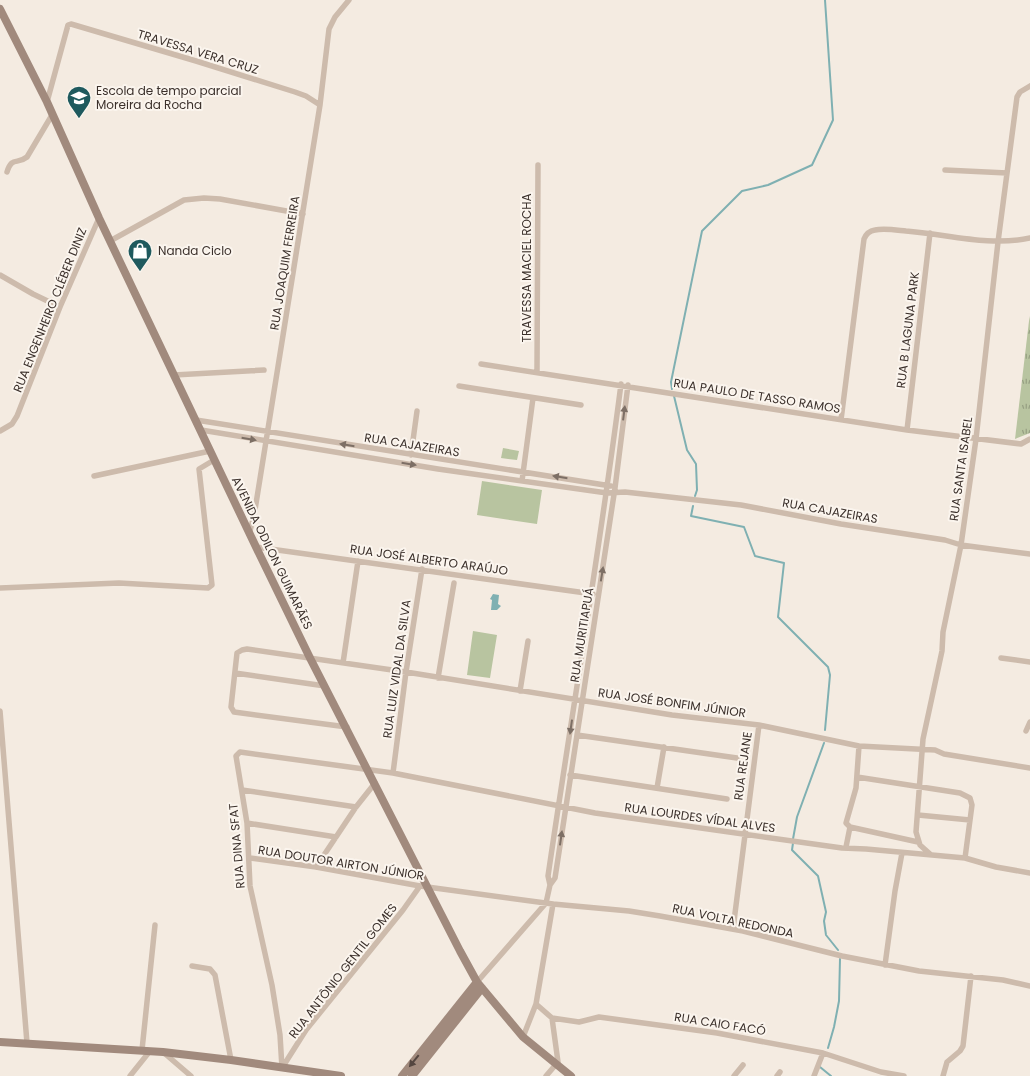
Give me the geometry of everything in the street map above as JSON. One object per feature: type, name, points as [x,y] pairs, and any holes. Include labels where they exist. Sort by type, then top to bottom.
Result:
[{"type":"street","name":"RUA JOAQUIM FERREIRA","points":[[249,534],[254,516],[303,214],[320,105],[329,29],[335,17],[349,0]]},
{"type":"street","name":"AVENIDA ODILON GUIMARÃES","points":[[0,8],[47,102],[99,218],[249,534],[310,658],[480,985],[523,1037],[559,1070],[571,1076]]},
{"type":"street","name":"TRAVESSA VERA CRUZ","points":[[47,102],[68,25],[70,24],[300,94],[320,105]]},
{"type":"street","name":"RUA SANTA ISABEL","points":[[918,842],[916,832],[925,727],[932,706],[942,651],[942,634],[960,545],[976,439],[998,242],[1017,97],[1020,92],[1030,86]]},
{"type":"street","points":[[6,172],[12,161],[23,160],[27,157],[52,114]]},
{"type":"street","name":"TRAVESSA MACIEL ROCHA","points":[[537,372],[538,165]]},
{"type":"street","points":[[945,170],[1007,173]]},
{"type":"street","points":[[110,241],[184,200],[220,199],[303,214]]},
{"type":"street","name":"RUA ENGENHEIRO CLÉBER DINIZ","points":[[0,431],[12,424],[17,416],[60,307],[99,218]]},
{"type":"street","points":[[841,420],[866,234],[876,229],[930,233],[998,242],[1030,238]]},
{"type":"street","name":"RUA B LAGUNA PARK","points":[[907,430],[930,233]]},
{"type":"street","points":[[0,276],[60,307]]},
{"type":"street","name":"RUA PAULO DE TASSO RAMOS","points":[[481,364],[907,430],[1021,444],[1030,439]]},
{"type":"street","points":[[174,375],[264,370]]},
{"type":"street","name":"RUA MURITIAPUÁ","points":[[550,885],[548,876],[558,804],[624,385]]},
{"type":"street","name":"RUA MURITIAPUÁ","points":[[546,903],[550,885],[555,878],[615,490],[624,385]]},
{"type":"street","points":[[458,386],[581,405]]},
{"type":"street","points":[[522,481],[533,398]]},
{"type":"street","points":[[411,455],[417,411]]},
{"type":"street","name":"RUA CAJAZEIRAS","points":[[196,420],[608,485],[615,490],[625,492],[742,505],[842,524],[946,540],[960,545],[1030,554]]},
{"type":"street","name":"RUA CAJAZEIRAS","points":[[201,430],[522,481],[607,493],[615,490]]},
{"type":"street","points":[[94,476],[210,451]]},
{"type":"street","points":[[0,588],[119,583],[208,588],[212,585],[199,469],[214,460]]},
{"type":"street","name":"RUA JOSÉ ALBERTO ARAÚJO","points":[[256,547],[599,594]]},
{"type":"street","points":[[343,663],[358,561]]},
{"type":"street","name":"RUA LUIZ VIDAL DA SILVA","points":[[393,773],[422,569]]},
{"type":"street","points":[[438,678],[454,582]]},
{"type":"street","points":[[520,690],[528,641]]},
{"type":"street","name":"RUA JOSÉ BONFIM JÚNIOR","points":[[235,673],[239,651],[248,649],[406,672],[672,715],[759,725],[859,746],[935,750],[944,754],[1030,768]]},
{"type":"street","points":[[1001,658],[1030,662]]},
{"type":"street","points":[[325,686],[235,673],[231,707],[236,713],[346,727]]},
{"type":"street","points":[[0,711],[27,1043]]},
{"type":"street","points":[[1026,731],[1030,722]]},
{"type":"street","name":"RUA REJANE","points":[[733,929],[759,725]]},
{"type":"street","points":[[577,735],[737,758]]},
{"type":"street","points":[[657,788],[664,746]]},
{"type":"street","points":[[859,746],[855,796],[846,824],[850,827],[918,842],[930,854]]},
{"type":"street","name":"RUA DINA SFAT","points":[[282,1068],[280,1034],[272,985],[250,886],[247,823],[236,756],[240,752],[368,770]]},
{"type":"street","name":"RUA LOURDES VÍDAL ALVES","points":[[368,770],[558,804],[586,811],[842,848],[965,858],[996,867],[1030,873]]},
{"type":"street","points":[[570,775],[727,799]]},
{"type":"street","points":[[858,776],[966,795],[971,801],[965,858]]},
{"type":"street","points":[[316,867],[356,807],[375,783]]},
{"type":"street","points":[[242,790],[356,807]]},
{"type":"street","points":[[918,815],[970,820]]},
{"type":"street","points":[[247,823],[336,837]]},
{"type":"street","points":[[846,847],[850,827]]},
{"type":"street","points":[[885,965],[902,853]]},
{"type":"street","name":"RUA DOUTOR AIRTON JÚNIOR","points":[[250,858],[316,867],[429,888]]},
{"type":"street","name":"RUA ANTÔNIO GENTIL GOMES","points":[[282,1068],[311,1024],[403,910],[420,886]]},
{"type":"street","name":"RUA VOLTA REDONDA","points":[[429,888],[553,904],[629,911],[733,929],[885,965],[919,971],[1003,980],[1030,986]]},
{"type":"street","points":[[412,1076],[454,1016],[546,903]]},
{"type":"street","points":[[523,1037],[536,1004],[553,904]]},
{"type":"street","points":[[132,1075],[146,1051],[154,925]]},
{"type":"street","points":[[192,966],[210,969],[215,975],[231,1060]]},
{"type":"street","points":[[943,1076],[946,1064],[963,1046],[971,976]]},
{"type":"street","points":[[536,1004],[552,1018],[558,1054],[559,1070],[546,1076]]},
{"type":"street","name":"RUA CAIO FACÓ","points":[[552,1018],[579,1022],[591,1017],[607,1018],[717,1033],[823,1053],[881,1072],[904,1076]]},
{"type":"street","points":[[0,1042],[163,1052],[338,1076]]},
{"type":"street","points":[[402,1076],[434,1043]]},
{"type":"street","points":[[163,1052],[191,1076]]},
{"type":"street","points":[[814,1076],[823,1053]]},
{"type":"street","points":[[734,1076],[743,1065]]},
{"type":"green space","points":[[1030,316],[1030,433],[1015,439],[1029,321]]},
{"type":"green space","points":[[503,448],[519,451],[517,460],[501,458]]},
{"type":"green space","points":[[482,481],[542,490],[537,524],[477,515]]},
{"type":"green space","points":[[473,631],[497,635],[490,678],[467,675]]},
{"type":"water","points":[[493,594],[499,595],[498,604],[501,606],[497,610],[491,610],[492,600],[490,599]]},
{"type":"waterway","points":[[672,389],[671,382],[702,231],[742,191],[768,185],[812,165],[833,120],[825,0]]},
{"type":"waterway","points":[[674,396],[687,450],[696,464],[697,490],[695,496]]},
{"type":"waterway","points":[[693,506],[691,516],[744,527],[755,556],[784,563],[778,617],[828,667],[830,675],[825,730]]},
{"type":"waterway","points":[[793,839],[797,817],[824,743]]},
{"type":"waterway","points":[[793,843],[792,850],[818,876],[826,912],[824,921],[826,935],[838,950]]},
{"type":"waterway","points":[[828,1048],[839,1001],[840,959]]},
{"type":"waterway","points":[[820,1067],[831,1076]]},
{"type":"place","name":"Escola de tempo parcial Moreira da Rocha","points":[[79,119]]},
{"type":"place","name":"Nanda Ciclo","points":[[140,272]]}]
